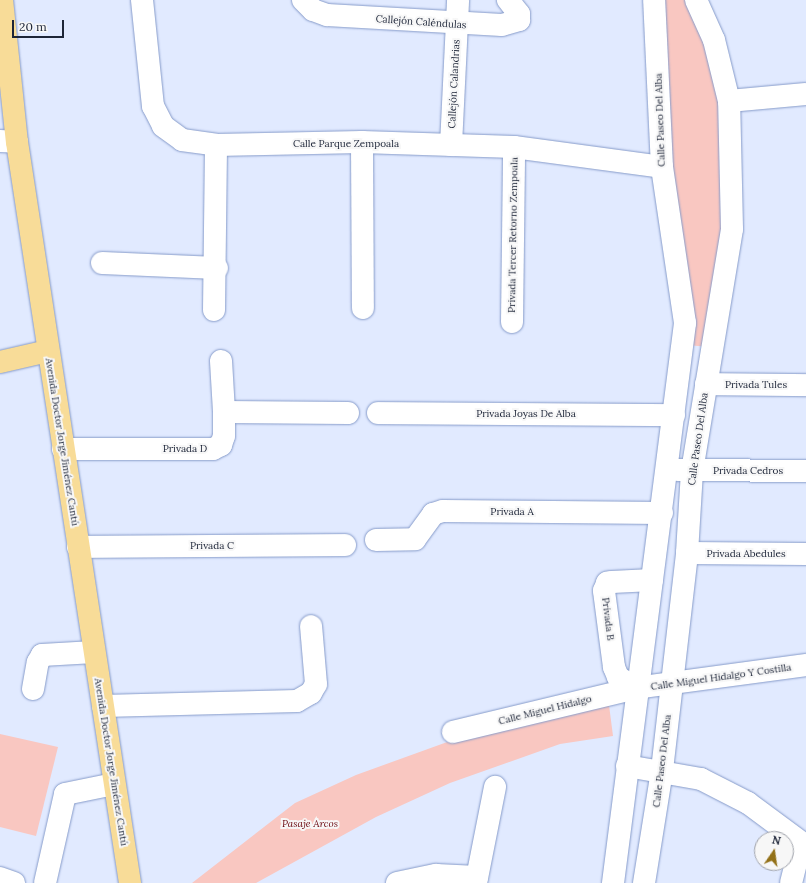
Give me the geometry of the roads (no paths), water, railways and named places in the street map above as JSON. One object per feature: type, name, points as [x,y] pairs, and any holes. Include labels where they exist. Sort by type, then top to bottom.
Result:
[{"type":"main road","name":"Avenida Doctor Jorge Jiménez Cantú","points":[[2,0],[8,142],[48,351],[130,883]]},
{"type":"main road","points":[[0,362],[48,351]]},
{"type":"street","name":"Calle Parque Zempoala","points":[[142,0],[153,106],[163,126],[182,140],[216,145],[362,142],[514,148],[662,167]]},
{"type":"street","name":"Callejón Caléndulas","points":[[303,0],[312,10],[327,15],[456,25],[513,24],[519,20],[519,14],[508,0]]},
{"type":"street","name":"Callejón Calandrias","points":[[451,145],[458,0]]},
{"type":"street","name":"Calle Paseo Del Alba","points":[[613,883],[636,688],[662,513],[685,323],[662,167],[654,0]]},
{"type":"street","name":"Calle Paseo Del Alba","points":[[644,883],[662,770],[687,553],[692,471],[732,229],[729,101],[714,40],[696,0]]},
{"type":"street","points":[[729,101],[806,94]]},
{"type":"street","points":[[362,142],[363,308]]},
{"type":"street","points":[[214,310],[217,268],[216,145]]},
{"type":"street","name":"Privada Tercer Retorno Zempoala","points":[[512,322],[514,148]]},
{"type":"street","points":[[102,263],[217,268]]},
{"type":"street","name":"Privada D","points":[[62,449],[213,449],[224,436],[221,361]]},
{"type":"street","name":"Privada Tules","points":[[706,384],[806,385]]},
{"type":"street","points":[[224,412],[348,413]]},
{"type":"street","name":"Privada Joyas De Alba","points":[[378,413],[674,415]]},
{"type":"street","name":"Privada Cedros","points":[[667,470],[806,472]]},
{"type":"street","name":"Privada A","points":[[376,540],[415,539],[433,514],[443,511],[662,513]]},
{"type":"street","name":"Privada C","points":[[78,547],[345,545]]},
{"type":"street","name":"Privada Abedules","points":[[687,553],[806,554]]},
{"type":"street","name":"Privada B","points":[[636,688],[618,677],[614,667],[604,590],[607,584],[612,582],[652,580]]},
{"type":"street","points":[[103,706],[297,700],[311,693],[316,684],[311,626]]},
{"type":"street","points":[[34,689],[42,655],[94,652]]},
{"type":"street","name":"Calle Miguel Hidalgo Y Costilla","points":[[636,688],[806,665]]},
{"type":"street","name":"Calle Miguel Hidalgo","points":[[453,732],[636,688]]},
{"type":"street","points":[[627,766],[662,770],[701,779],[748,803],[804,844],[792,883]]},
{"type":"street","points":[[45,883],[65,794],[114,784]]},
{"type":"street","points":[[397,883],[436,875],[477,880],[495,787]]},
{"type":"street","points":[[0,878],[14,883]]},
{"type":"park label","name":"Pasaje Arcos","points":[[310,824]]}]
